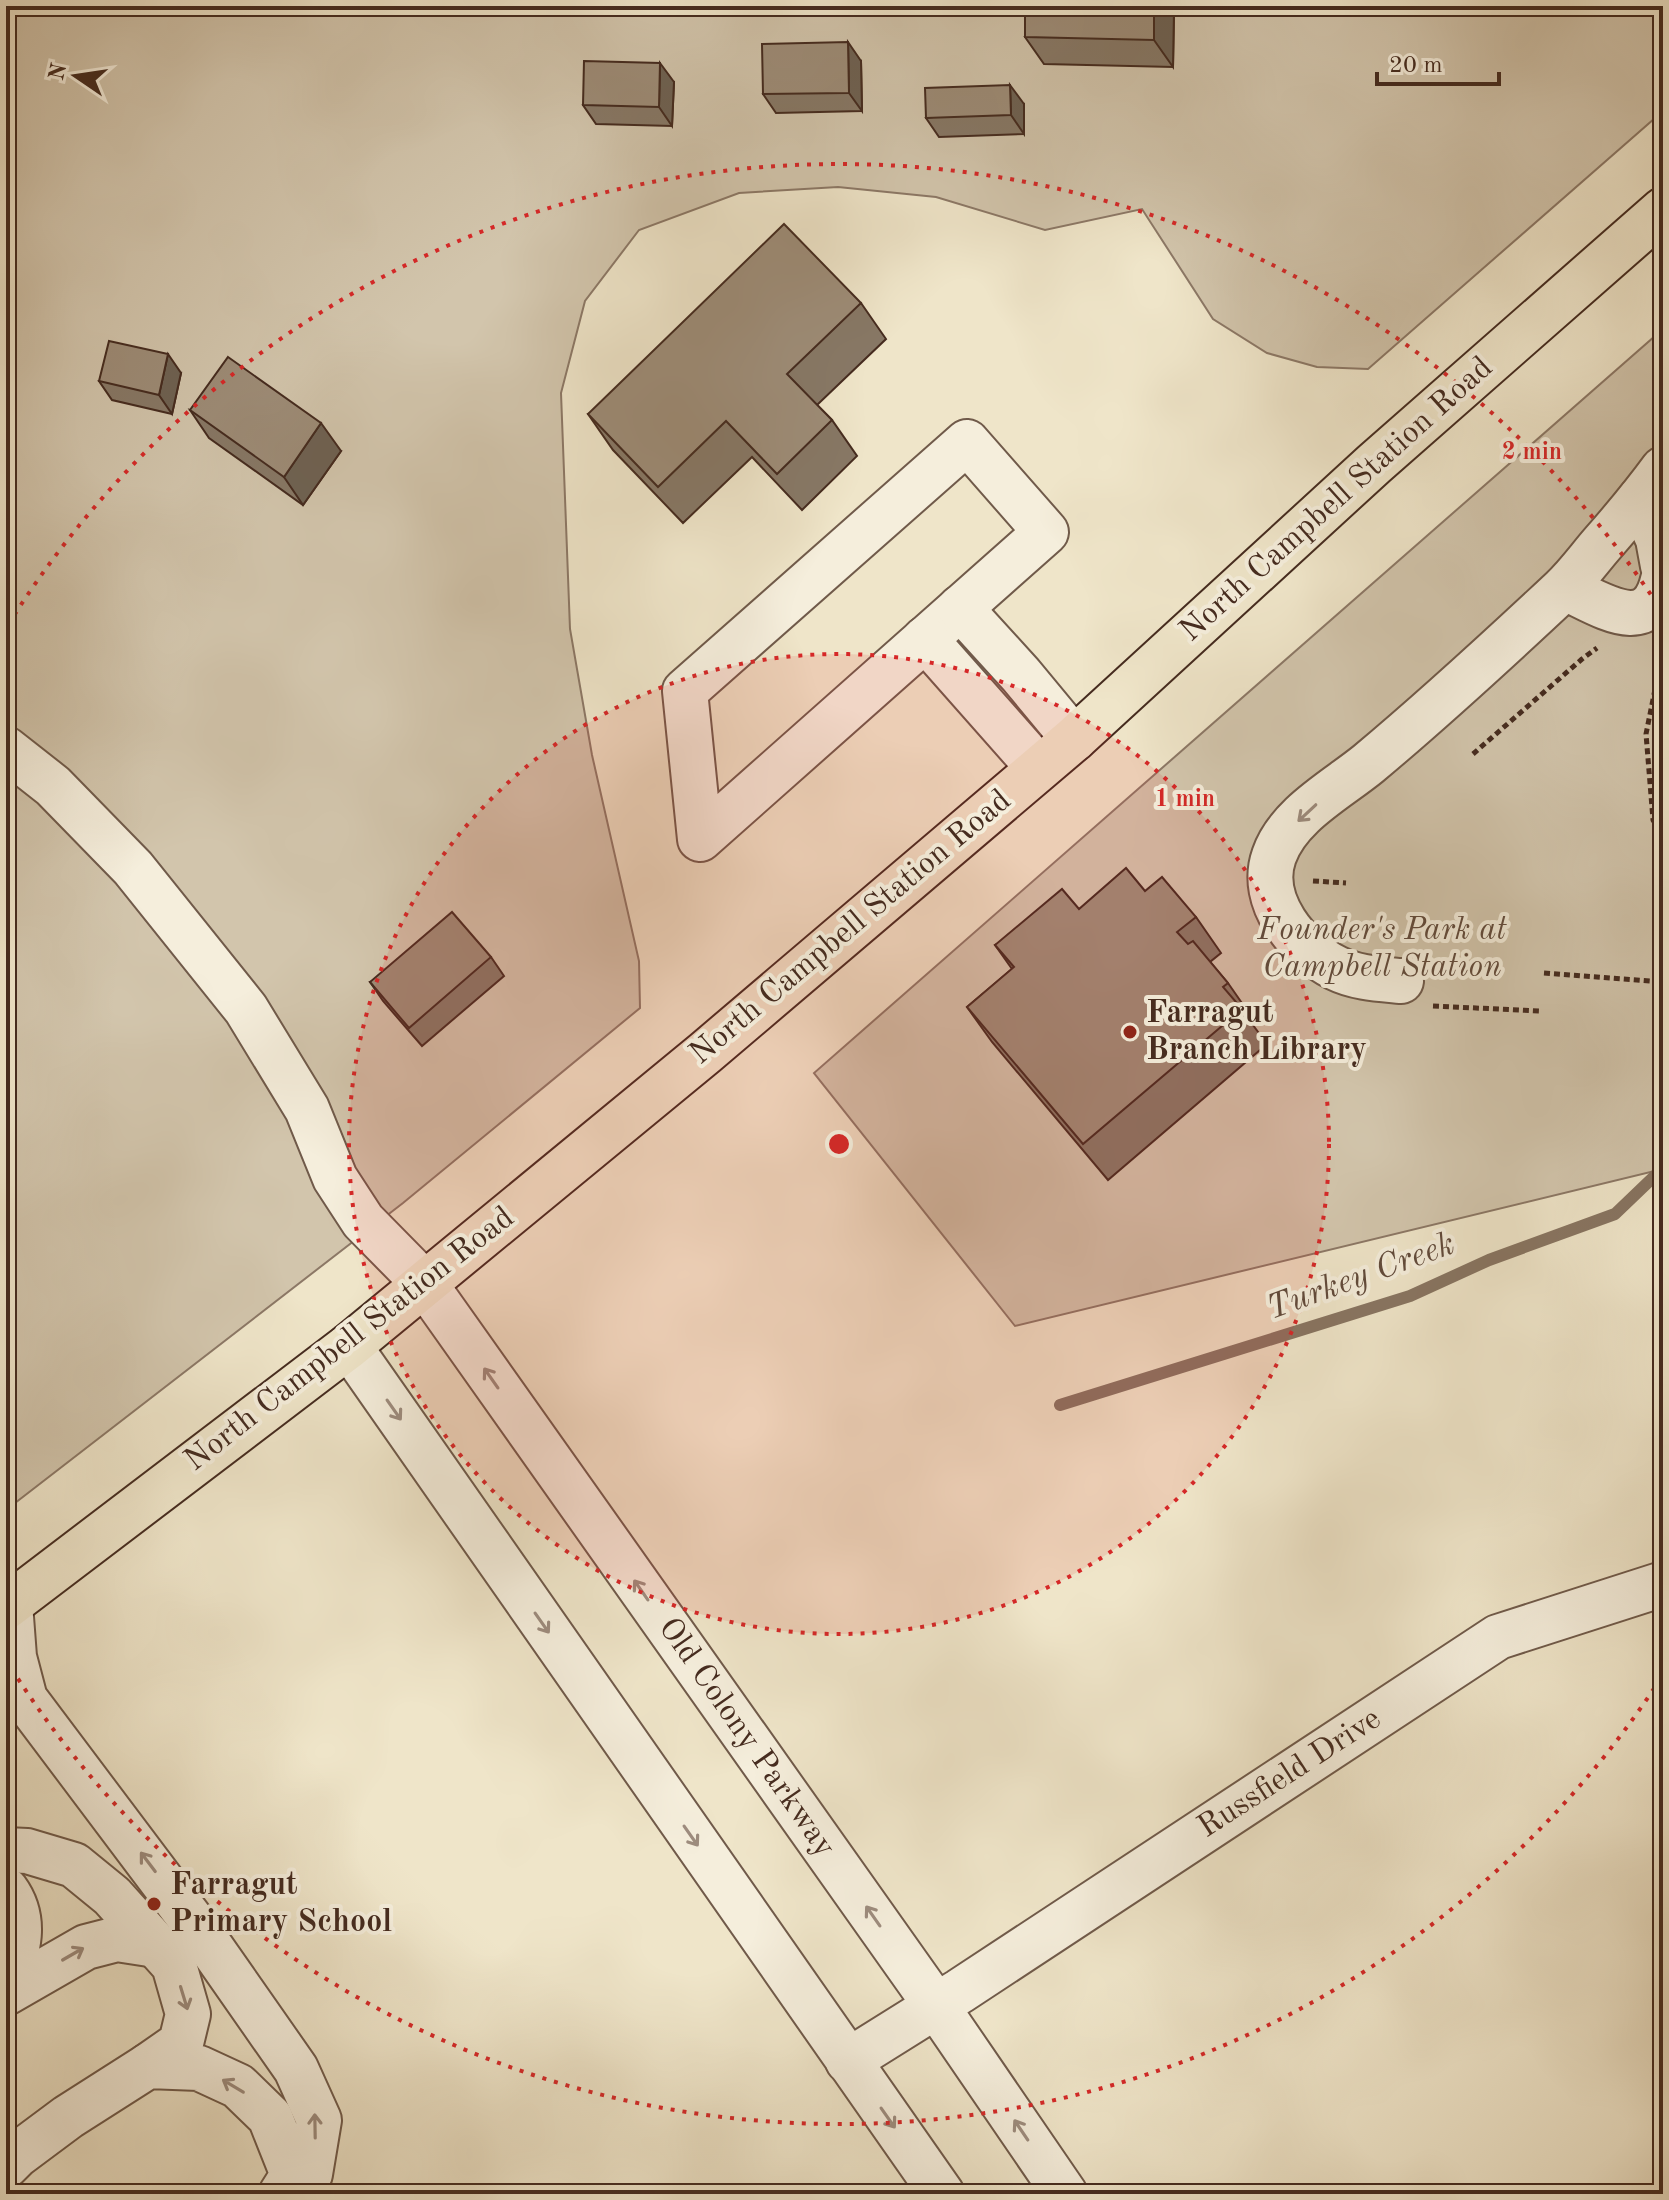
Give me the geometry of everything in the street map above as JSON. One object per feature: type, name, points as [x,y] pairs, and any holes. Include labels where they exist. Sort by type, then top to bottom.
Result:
[{"type":"main road","name":"North Campbell Station Road","points":[[8,1606],[349,1346],[705,1053],[1074,739],[1363,475],[1663,210]]},
{"type":"street","points":[[967,442],[1046,532],[960,608],[700,839],[685,691],[967,442]]},
{"type":"street","points":[[1651,484],[1663,566]]},
{"type":"street","points":[[1413,993],[1336,968],[1294,933],[1281,917],[1272,897],[1270,879],[1273,857],[1283,837],[1308,810],[1368,764],[1565,588],[1651,484]]},
{"type":"street","points":[[1565,588],[1631,614],[1649,608],[1663,580]]},
{"type":"street","points":[[960,608],[1074,739]]},
{"type":"street","points":[[925,639],[1039,768]]},
{"type":"street","name":"Old Colony Parkway","points":[[6,749],[53,786],[133,868],[246,1009],[307,1109],[335,1178],[363,1221],[425,1284],[937,2007],[1065,2194]]},
{"type":"street","points":[[349,1346],[942,2194]]},
{"type":"street","name":"Russfield Drive","points":[[848,2061],[937,2007],[1498,1637],[1663,1584]]},
{"type":"street","points":[[8,1606],[14,1657],[25,1699],[201,1933],[296,2069],[319,2120],[310,2174],[289,2194]]},
{"type":"street","points":[[6,1850],[27,1851],[74,1865],[112,1896],[174,1965],[188,2014],[181,2043],[68,2117],[6,2166]]},
{"type":"street","points":[[6,1890],[13,1899],[19,1923],[18,1951],[6,1981]]},
{"type":"street","points":[[6,1993],[86,1947],[117,1939],[156,1945]]},
{"type":"street","points":[[148,2066],[199,2068],[238,2086],[270,2117],[293,2175],[281,2194]]},
{"type":"path","points":[[1473,754],[1582,659],[1603,646]]},
{"type":"path","points":[[1663,650],[1646,734],[1653,820],[1663,835]]},
{"type":"path","points":[[1544,973],[1663,982]]},
{"type":"path","points":[[1413,993],[1540,1011]]},
{"type":"green space","points":[[6,6],[1663,6],[1663,111],[1368,369],[1317,367],[1267,353],[1213,319],[1142,209],[1045,230],[936,197],[838,187],[739,193],[639,230],[585,301],[561,393],[570,629],[592,755],[639,961],[640,1008],[403,1203],[6,1510]]},
{"type":"green space","name":"Founder's Park at Campbell Station","points":[[1663,329],[1663,1169],[1015,1326],[814,1073]]},
{"type":"building","points":[[1025,6],[1154,6],[1154,40],[1025,37]]},
{"type":"building","points":[[848,42],[849,93],[763,94],[762,44]]},
{"type":"building","points":[[584,61],[660,63],[659,107],[583,105]]},
{"type":"building","points":[[1010,85],[1011,115],[926,118],[925,88]]},
{"type":"building","points":[[784,224],[861,303],[787,374],[832,420],[777,474],[726,421],[658,487],[588,414]]},
{"type":"building","points":[[109,341],[168,354],[159,395],[99,381]]},
{"type":"building","points":[[228,357],[321,423],[284,477],[190,410]]},
{"type":"building","name":"Farragut Branch Library","points":[[1126,868],[1145,891],[1162,877],[1196,917],[1177,932],[1188,944],[1193,941],[1228,983],[1223,987],[1242,1009],[1083,1144],[967,1007],[1014,967],[995,945],[1062,889],[1079,909]]},
{"type":"building","points":[[452,912],[491,957],[409,1028],[370,982]]},
{"type":"waterway","name":"Turkey Creek","points":[[1060,1405],[1410,1296],[1489,1260],[1615,1214],[1663,1168]]},
{"type":"place","name":"Farragut Branch Library","points":[[1130,1032]]},
{"type":"place","name":"Farragut Primary School","points":[[154,1904]]}]
